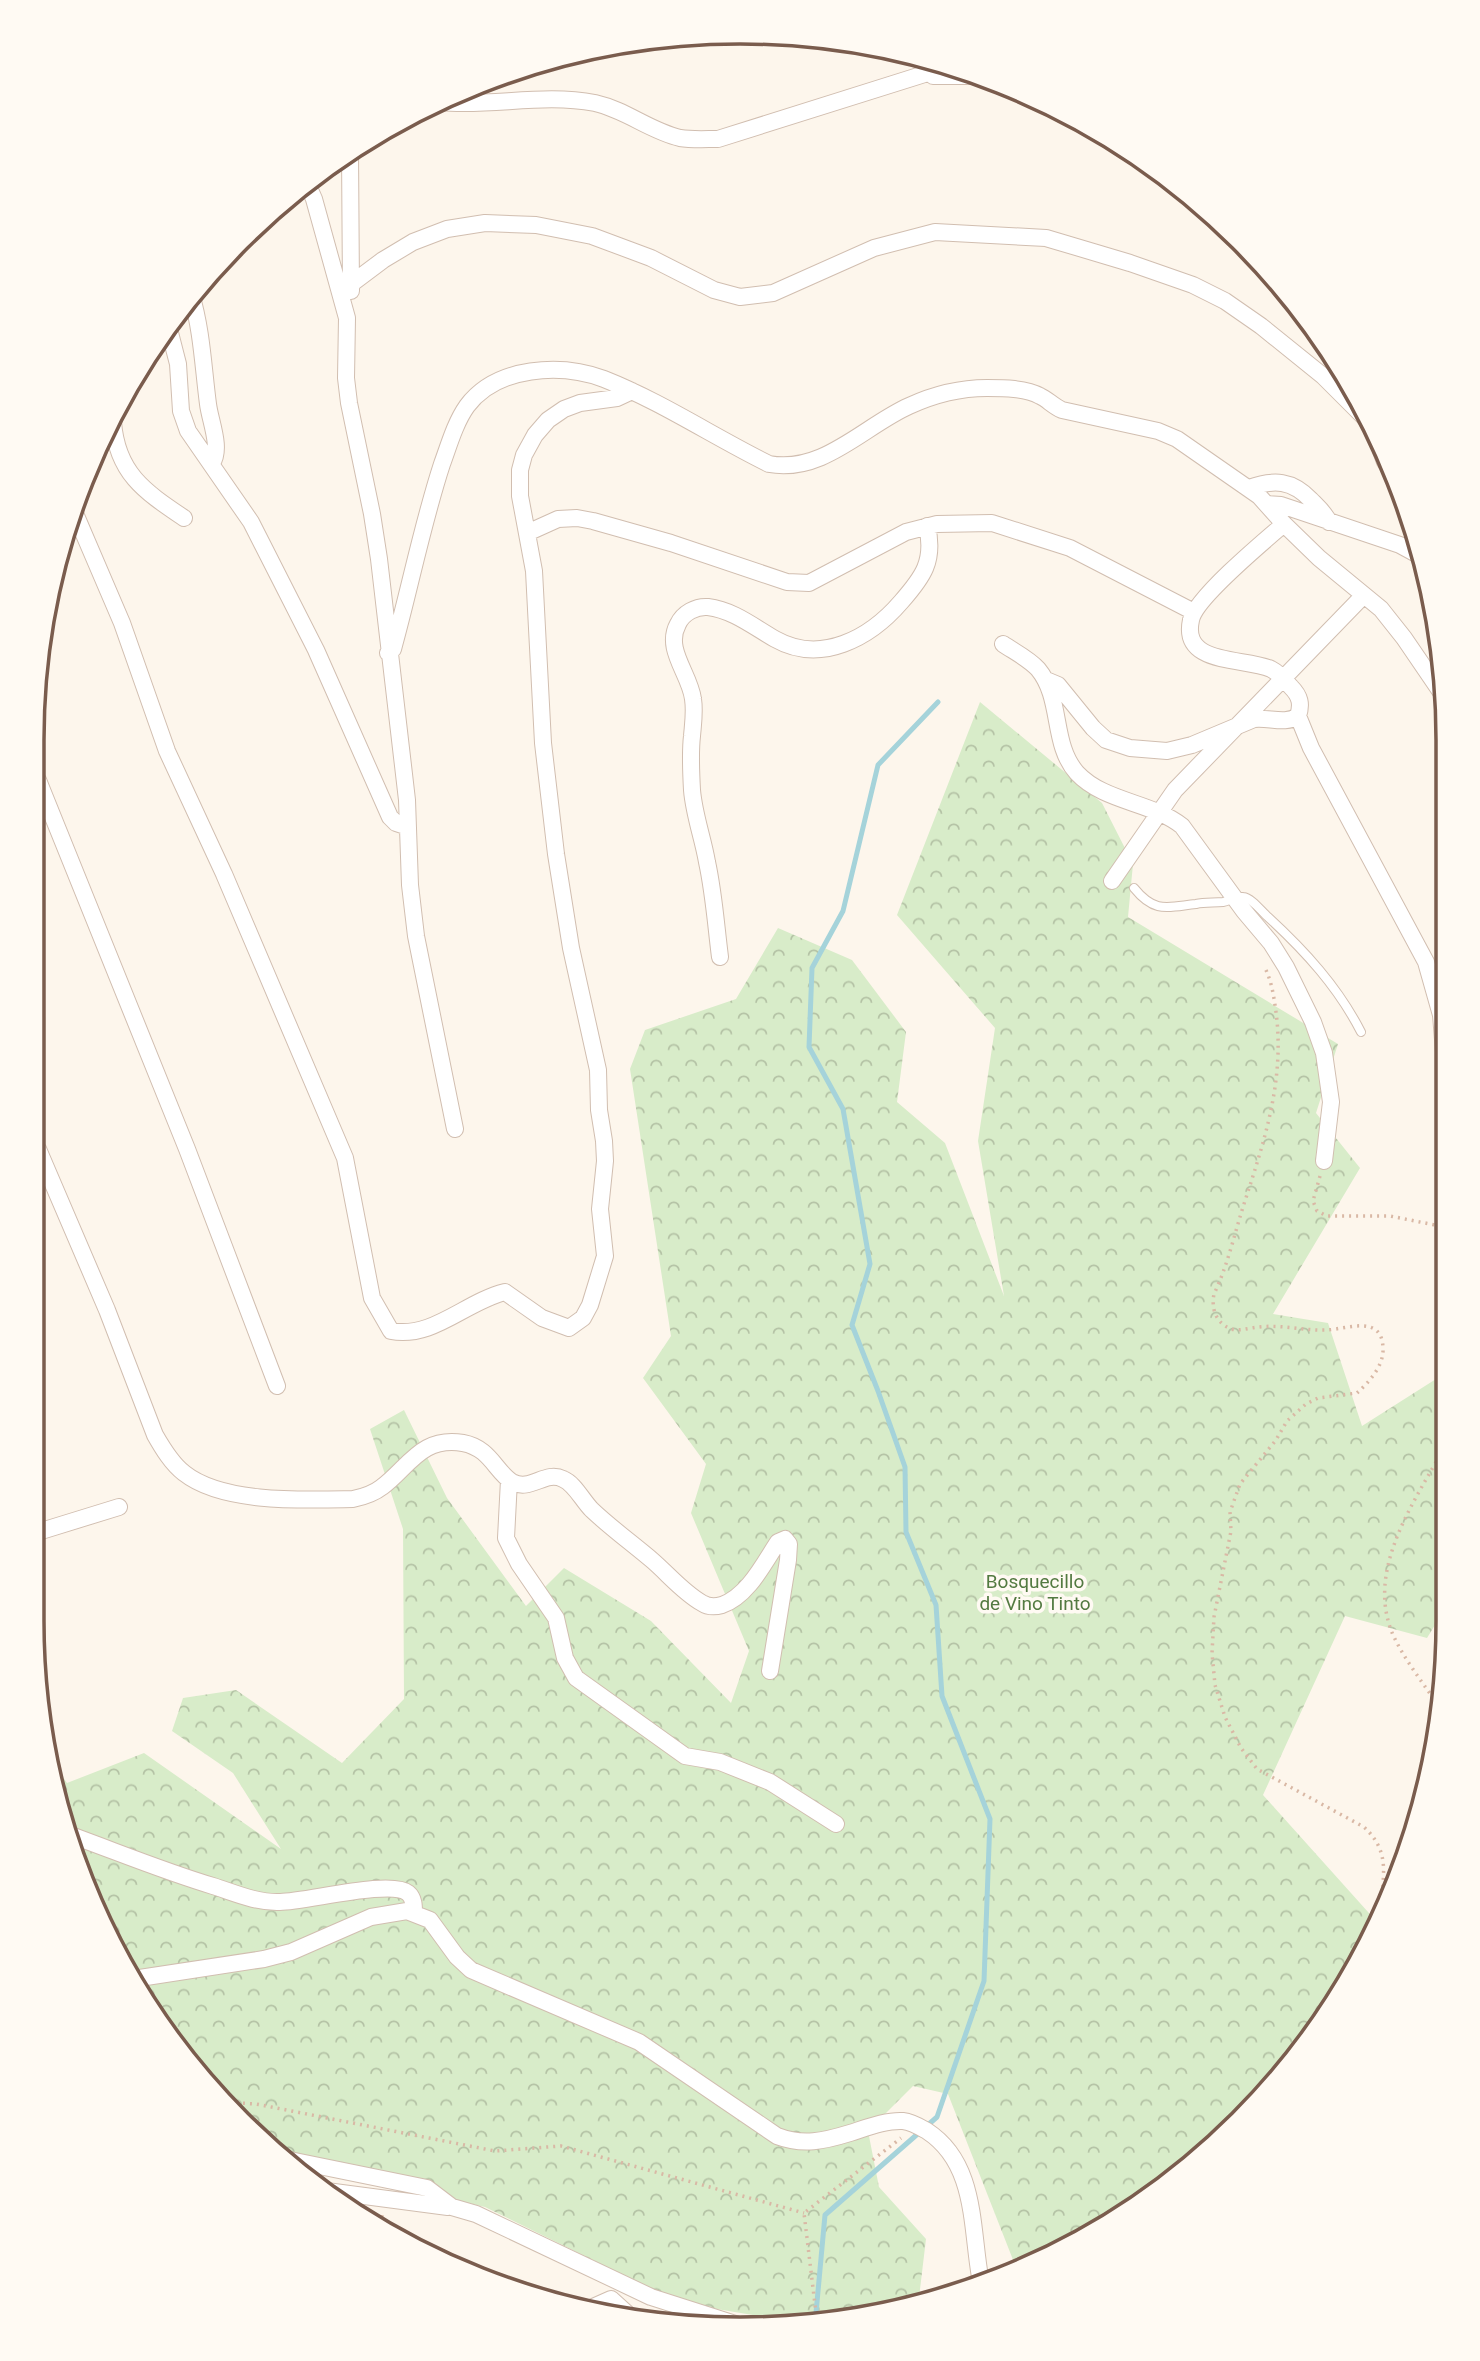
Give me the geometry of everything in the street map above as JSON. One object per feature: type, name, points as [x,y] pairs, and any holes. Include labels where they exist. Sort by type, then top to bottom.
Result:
[{"type":"street","points":[[462,102],[529,98],[569,100],[618,110],[681,138],[718,139],[932,71]]},
{"type":"street","points":[[925,73],[932,76],[947,76]]},
{"type":"street","points":[[350,163],[351,284],[347,318],[346,378],[372,514],[408,827],[410,885],[416,936],[455,1129]]},
{"type":"street","points":[[311,192],[347,318]]},
{"type":"street","points":[[351,284],[412,242],[447,229],[485,223],[536,225],[593,236],[651,258],[714,290],[740,297],[774,293],[874,248],[935,232],[1046,239],[1130,263],[1193,285],[1225,301],[1323,376],[1347,400]]},
{"type":"street","points":[[195,308],[201,334],[208,404],[215,440],[215,459],[212,463]]},
{"type":"street","points":[[172,338],[178,364],[181,411],[188,431],[251,522],[310,638],[390,817],[396,823],[408,827]]},
{"type":"street","points":[[388,653],[393,649],[437,479],[455,427],[468,405],[482,392],[502,380],[547,369],[571,370],[632,391],[769,464],[780,466],[808,463],[907,407],[966,388],[1000,388],[1041,396],[1048,404],[1062,410],[1158,431],[1177,439],[1249,488],[1267,504],[1319,558],[1381,609],[1434,681]]},
{"type":"street","points":[[79,523],[122,623],[167,751],[224,874],[345,1158],[372,1298],[391,1331],[404,1334],[426,1330],[488,1296],[505,1292],[542,1318],[569,1328],[583,1318],[590,1305],[605,1256],[600,1209],[605,1151],[599,1110],[598,1070],[571,948],[556,854],[543,743],[534,570],[520,496],[520,470],[524,455],[548,420],[564,409],[580,403],[617,398],[632,391]]},
{"type":"street","points":[[114,437],[121,460],[136,480],[159,501],[184,518]]},
{"type":"street","points":[[1249,488],[1270,482],[1294,486],[1308,497],[1329,522]]},
{"type":"street","points":[[1267,504],[1280,505],[1410,549]]},
{"type":"street","points":[[527,533],[558,519],[585,519],[671,542],[787,582],[800,584],[822,576],[893,537],[928,526],[992,523],[1070,548],[1192,611]]},
{"type":"street","points":[[1284,524],[1234,568],[1192,611],[1190,639],[1196,647],[1210,655],[1273,670],[1298,694],[1301,707],[1298,716],[1321,768],[1426,962],[1436,997]]},
{"type":"street","points":[[720,957],[707,861],[698,829],[692,790],[693,695],[673,643],[677,625],[688,612],[711,607],[744,620],[793,647],[816,650],[836,648],[877,627],[922,579],[930,555],[928,526]]},
{"type":"street","points":[[1112,881],[1175,790],[1364,595]]},
{"type":"street","points":[[1003,644],[1031,663],[1046,680],[1054,702],[1065,755],[1075,771],[1091,784],[1160,813],[1182,826],[1286,967],[1300,992],[1321,1043],[1329,1078],[1331,1102],[1324,1161]]},
{"type":"street","points":[[1046,680],[1058,685],[1106,740],[1130,748],[1167,751],[1192,745],[1254,719],[1286,721],[1298,716]]},
{"type":"street","points":[[44,797],[187,1149],[277,1386]]},
{"type":"street","points":[[44,1163],[107,1310],[155,1435],[184,1474],[202,1484],[240,1495],[353,1499],[367,1496],[382,1487],[411,1458],[427,1448],[446,1443],[464,1443],[485,1453],[509,1480],[526,1485],[553,1476],[564,1479],[592,1510],[704,1605],[713,1607],[725,1604],[743,1592],[778,1542],[785,1539],[788,1541],[788,1560],[770,1671]]},
{"type":"street","points":[[509,1480],[506,1538],[519,1564],[556,1618],[565,1658],[576,1678],[685,1756],[720,1762],[770,1782],[836,1824]]},
{"type":"street","points":[[44,1530],[119,1507]]},
{"type":"street","points":[[79,1838],[258,1901],[304,1901],[360,1891],[399,1891],[411,1896],[414,1913]]},
{"type":"street","points":[[142,1978],[264,1959],[291,1952],[371,1917],[394,1912],[414,1913],[430,1920],[457,1957],[471,1970],[639,2042],[777,2136],[790,2141],[822,2142],[886,2123],[903,2121],[918,2125],[942,2141],[960,2168],[968,2196],[980,2274]]},
{"type":"street","points":[[304,2163],[427,2188],[452,2207]]},
{"type":"street","points":[[344,2193],[452,2207],[476,2214],[650,2297],[705,2316]]},
{"type":"street","points":[[601,2303],[611,2299],[619,2306]]},
{"type":"lane","points":[[1134,888],[1148,902],[1168,909],[1243,897],[1251,900],[1310,958],[1341,997],[1361,1032]]},
{"type":"path","points":[[1263,965],[1268,976],[1278,1031],[1277,1080],[1269,1123],[1214,1294],[1213,1310],[1222,1323],[1236,1330],[1281,1326],[1325,1330],[1361,1324],[1379,1335],[1384,1350],[1375,1373],[1357,1393],[1318,1398],[1294,1413],[1235,1493],[1230,1512],[1231,1531],[1213,1626],[1213,1669],[1225,1717],[1241,1748],[1256,1769],[1364,1827],[1377,1841],[1384,1860],[1383,1887]]},
{"type":"path","points":[[1324,1161],[1312,1195],[1314,1206],[1322,1214],[1344,1217],[1390,1216],[1436,1225]]},
{"type":"path","points":[[1432,1696],[1394,1637],[1384,1595],[1387,1564],[1423,1483],[1436,1461]]},
{"type":"path","points":[[239,2103],[257,2104],[495,2151],[561,2146],[804,2213]]},
{"type":"path","points":[[804,2213],[918,2125]]},
{"type":"path","points":[[804,2213],[816,2313]]},
{"type":"green space","name":"Bosquecillo de Vino Tinto","points":[[980,702],[1102,803],[1133,864],[1128,917],[1338,1044],[1316,1113],[1360,1168],[1273,1314],[1328,1323],[1362,1426],[1436,1379],[1436,1623],[1427,1638],[1345,1616],[1263,1795],[1370,1915],[1343,1969],[1319,2008],[1263,2080],[1232,2113],[1164,2173],[1127,2200],[1088,2224],[1013,2261],[948,2094],[913,2086],[868,2131],[879,2187],[926,2239],[919,2294],[831,2311],[760,2317],[680,2303],[485,2207],[306,2165],[248,2113],[217,2080],[161,2008],[137,1969],[97,1887],[81,1845],[61,1774],[67,1783],[144,1753],[281,1849],[233,1773],[172,1731],[183,1698],[236,1690],[342,1763],[404,1699],[403,1529],[370,1429],[404,1410],[447,1498],[526,1606],[564,1568],[651,1621],[731,1703],[749,1651],[691,1513],[706,1464],[643,1378],[671,1336],[630,1069],[645,1030],[736,999],[778,928],[852,960],[906,1032],[897,1102],[945,1143],[1004,1296],[978,1141],[995,1028],[897,915]]},
{"type":"waterway","points":[[816,2313],[825,2215],[937,2117],[984,1981],[990,1819],[942,1696],[936,1605],[906,1532],[905,1467],[852,1325],[870,1264],[843,1109],[809,1047],[812,968],[843,911],[878,765],[938,702]]}]
